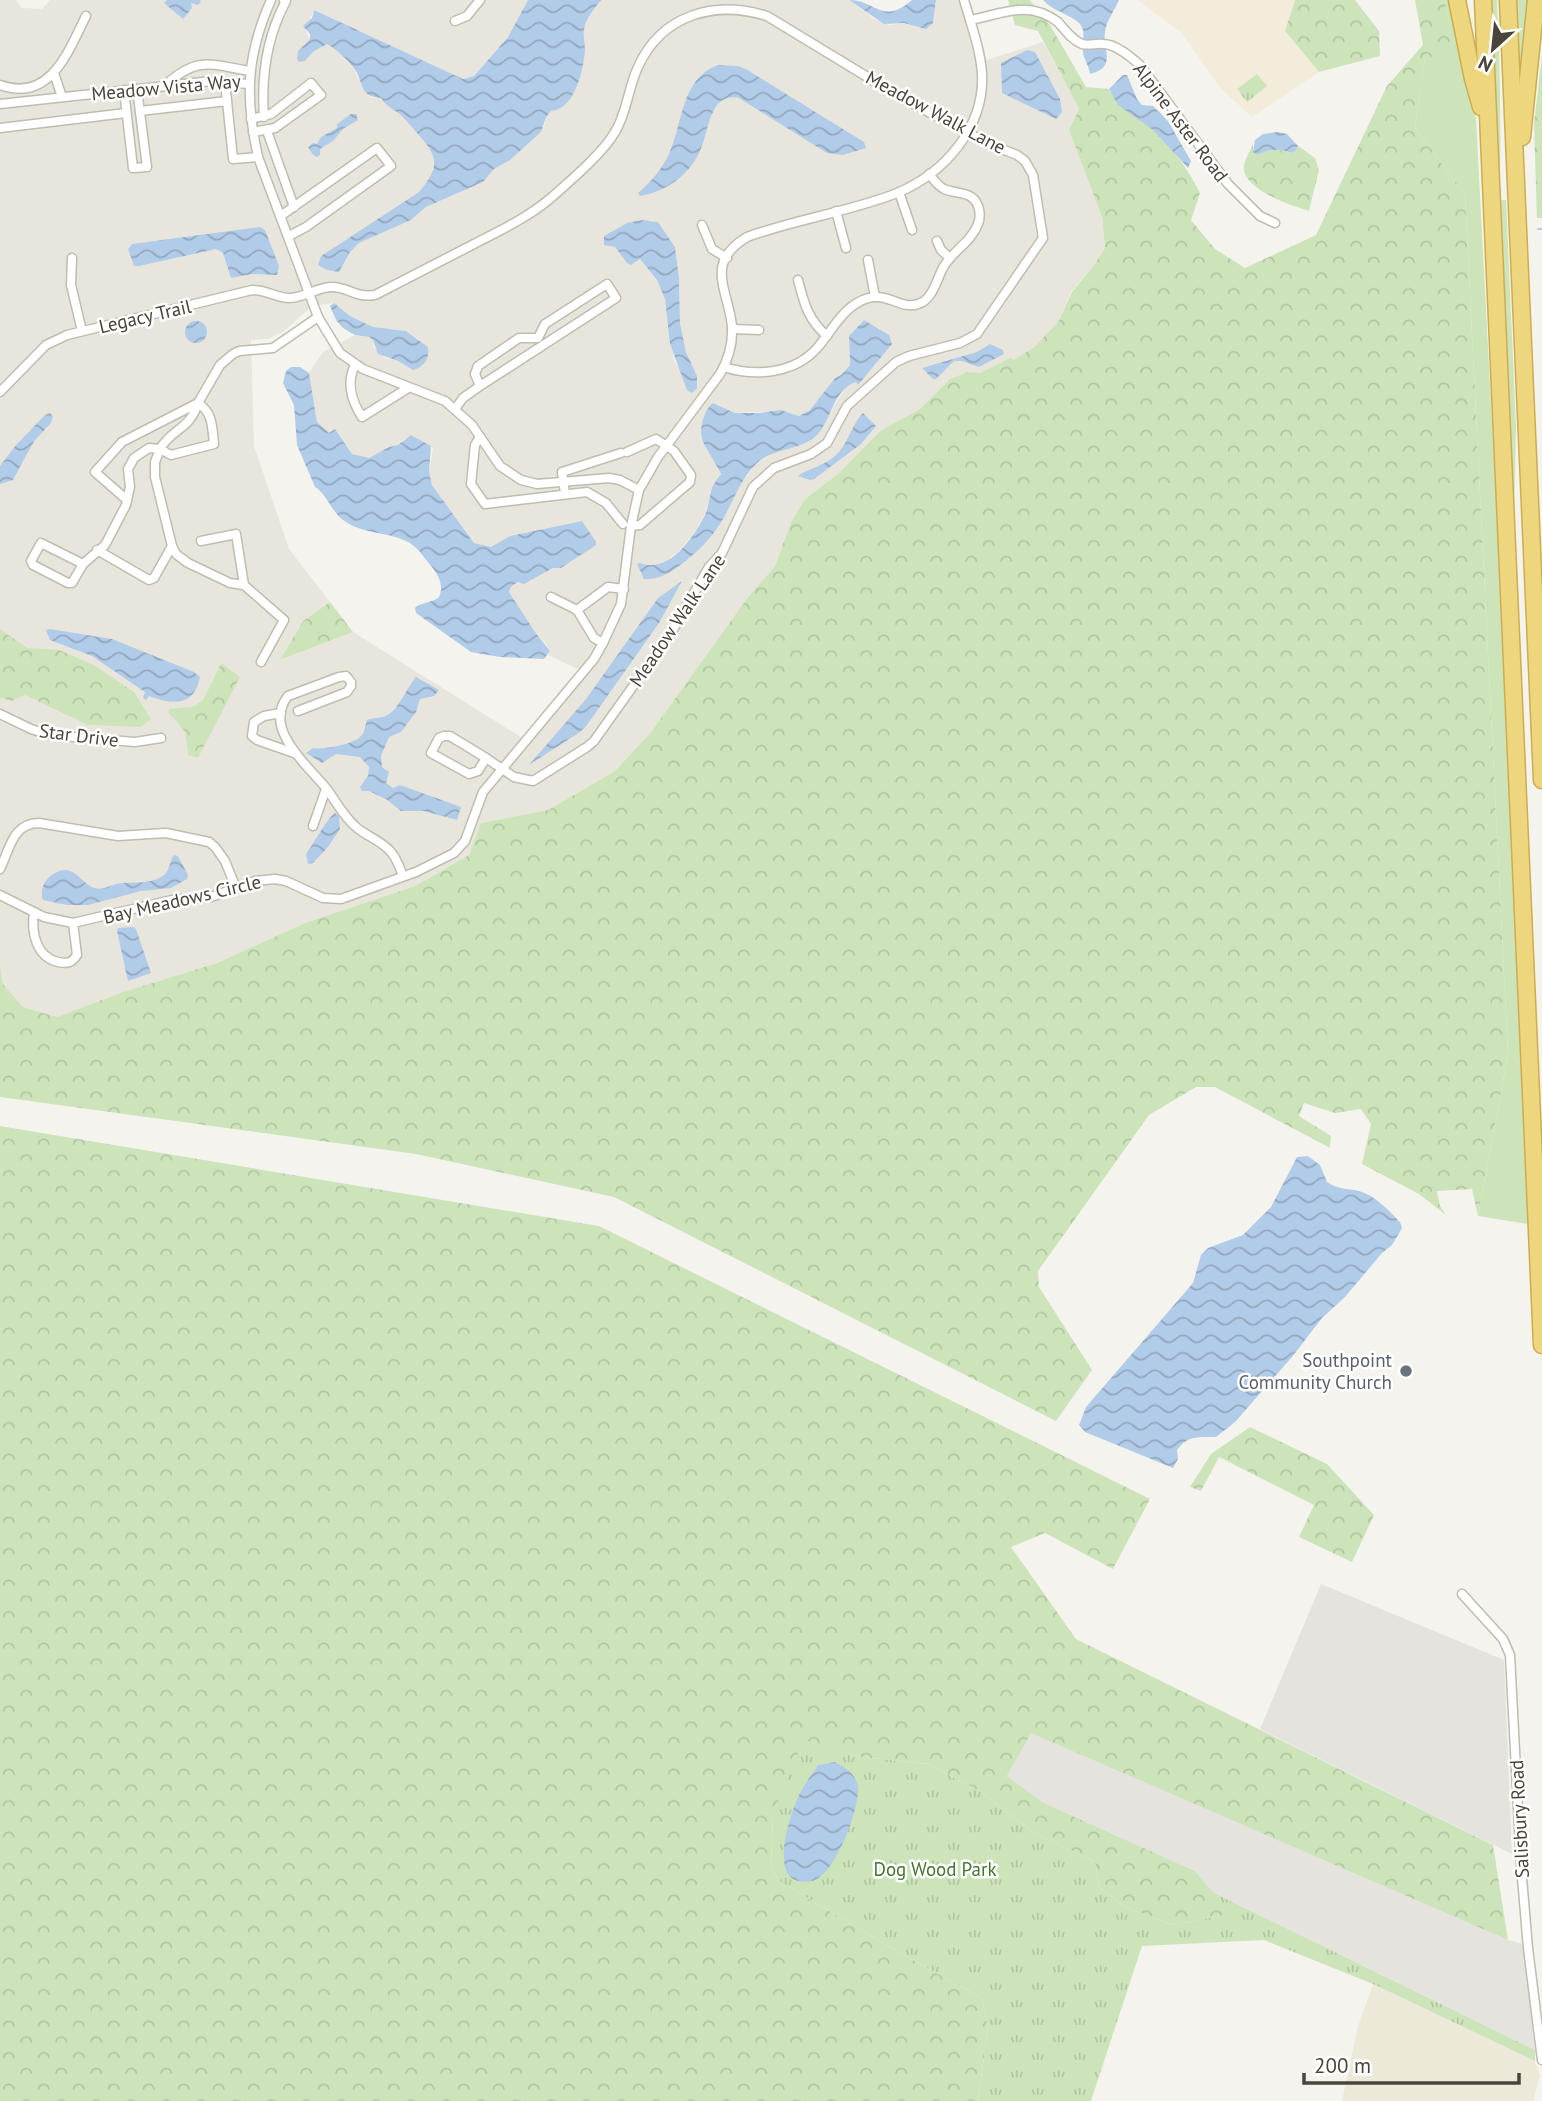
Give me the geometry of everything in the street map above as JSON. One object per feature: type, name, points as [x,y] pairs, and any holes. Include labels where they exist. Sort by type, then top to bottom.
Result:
[{"type":"highway","points":[[1457,0],[1473,79],[1488,127]]},
{"type":"highway","points":[[1483,0],[1542,1345]]},
{"type":"highway","points":[[1508,0],[1542,780]]},
{"type":"highway","points":[[1516,192],[1536,0]]},
{"type":"street","name":"Meadow Vista Way","points":[[0,104],[212,81],[248,85],[257,34],[271,0]]},
{"type":"street","points":[[264,117],[266,52],[286,1],[284,0]]},
{"type":"street","points":[[455,21],[467,16],[480,0]]},
{"type":"street","points":[[929,174],[945,189],[970,195],[980,211],[980,218],[974,232],[950,258],[929,295],[920,304],[908,305],[888,297],[863,299],[848,310],[810,355],[783,368],[750,373],[724,367],[732,329],[721,280],[727,258],[734,247],[747,237],[899,192],[929,174],[957,149],[968,133],[976,116],[982,81],[980,56],[964,0]]},
{"type":"street","name":"Alpine Aster Road","points":[[970,20],[1015,4],[1030,3],[1043,7],[1074,40],[1092,45],[1104,44],[1132,57],[1228,184],[1259,216],[1275,223]]},
{"type":"street","name":"Meadow Walk Lane","points":[[310,293],[335,287],[353,294],[375,295],[535,211],[553,197],[609,140],[621,119],[637,68],[654,42],[680,21],[712,9],[749,10],[767,16],[893,93],[989,144],[1017,155],[1030,166],[1044,232],[1039,245],[982,328],[970,339],[960,343],[902,358],[847,406],[827,443],[811,454],[774,468],[754,486],[728,543],[709,567],[671,633],[587,747],[533,781],[520,779],[502,768]]},
{"type":"street","points":[[0,85],[17,90],[40,84],[54,73],[64,60],[86,16]]},
{"type":"street","points":[[164,86],[182,71],[200,64],[250,71]]},
{"type":"street","points":[[54,73],[62,97]]},
{"type":"street","points":[[225,82],[233,159],[258,157]]},
{"type":"street","points":[[251,119],[264,117],[311,83],[321,95],[275,128],[253,132]]},
{"type":"street","points":[[248,85],[258,157],[282,215],[318,317],[332,343],[355,365],[440,399],[455,409],[472,425],[500,466],[514,477],[537,484],[609,478],[620,480],[639,490]]},
{"type":"street","points":[[124,90],[133,168],[146,167],[137,89]]},
{"type":"street","points":[[17,90],[17,102]]},
{"type":"street","points":[[140,111],[227,101]]},
{"type":"street","points":[[0,128],[127,113]]},
{"type":"street","points":[[267,131],[294,207]]},
{"type":"street","points":[[282,215],[377,148],[391,166],[306,228],[289,236]]},
{"type":"street","points":[[899,192],[912,230]]},
{"type":"street","points":[[836,211],[846,248]]},
{"type":"street","points":[[702,225],[712,249],[727,258]]},
{"type":"street","points":[[937,241],[941,250],[950,258]]},
{"type":"street","points":[[72,258],[71,285],[82,331]]},
{"type":"street","points":[[868,260],[875,297]]},
{"type":"street","points":[[798,279],[807,312],[827,336]]},
{"type":"street","points":[[455,409],[463,398],[480,386],[616,298],[607,284],[545,324],[538,338],[519,338],[478,366],[475,374],[480,386]]},
{"type":"street","name":"Legacy Trail","points":[[0,392],[55,339],[252,290],[269,291],[288,298],[310,293]]},
{"type":"street","points":[[261,662],[284,620],[244,585],[230,583],[188,563],[176,554],[154,470],[165,440],[185,427],[220,365],[233,354],[274,348],[318,317]]},
{"type":"street","points":[[732,329],[759,330]]},
{"type":"street","points":[[355,365],[348,379],[354,405],[362,416],[408,388]]},
{"type":"street","name":"Bay Meadows Circle","points":[[0,895],[53,920],[73,923],[172,900],[211,897],[256,881],[275,879],[286,881],[323,898],[341,899],[436,863],[459,848],[465,841],[480,797],[594,659],[603,643],[616,616],[624,589],[627,525],[639,490],[724,367]]},
{"type":"street","points":[[83,564],[41,543],[31,561],[33,565],[72,583],[83,564],[104,545],[127,500],[131,487],[128,469],[139,453],[149,448],[160,449],[171,455],[214,443],[211,417],[208,410],[198,403]]},
{"type":"street","points":[[127,500],[95,472],[122,442],[198,403]]},
{"type":"street","points":[[480,437],[475,445],[471,484],[485,503],[493,504],[580,491],[596,495],[627,525],[640,524],[690,482],[691,475],[674,451],[656,439],[624,453],[562,472],[565,493]]},
{"type":"street","points":[[201,541],[236,534],[244,585]]},
{"type":"street","points":[[97,550],[149,580],[154,578],[172,546]]},
{"type":"street","points":[[577,610],[584,602],[608,587],[624,589]]},
{"type":"street","points":[[551,597],[577,610],[594,638],[603,643]]},
{"type":"street","points":[[298,711],[347,692],[351,682],[346,676],[339,677],[288,696],[281,713],[285,738],[355,826],[392,852],[403,876]]},
{"type":"street","points":[[281,713],[264,716],[254,722],[252,736],[295,753]]},
{"type":"street","name":"Star Drive","points":[[0,714],[50,735],[135,742],[161,738]]},
{"type":"street","points":[[486,758],[478,771],[469,774],[431,753],[439,738],[450,736],[486,758],[502,768]]},
{"type":"street","points":[[313,826],[327,789]]},
{"type":"street","points":[[0,869],[18,830],[29,823],[39,823],[118,836],[166,834],[209,842],[225,861],[236,888]]},
{"type":"street","points":[[34,912],[33,921],[41,953],[50,960],[64,964],[77,955],[73,923]]},
{"type":"street","name":"Salisbury Road","points":[[1462,1594],[1503,1639],[1510,1655],[1521,1866],[1542,2060]]},
{"type":"shaded area","points":[[0,0],[16,0],[22,8],[42,9],[50,0],[528,0],[508,37],[474,76],[463,79],[314,10],[305,29],[310,39],[300,49],[307,59],[327,44],[334,48],[353,68],[365,92],[372,98],[381,98],[402,116],[430,146],[435,158],[431,177],[419,192],[335,246],[344,264],[350,251],[359,243],[411,220],[426,207],[483,182],[494,169],[544,126],[551,111],[574,92],[582,69],[584,28],[602,0],[849,0],[874,19],[889,25],[909,25],[933,23],[936,0],[960,0],[977,63],[1043,42],[1079,109],[1069,130],[1102,217],[1105,248],[1071,292],[1058,322],[1034,347],[1014,360],[1010,359],[980,373],[967,372],[950,379],[920,409],[880,431],[839,473],[805,499],[791,522],[775,566],[748,597],[651,732],[615,771],[548,810],[481,823],[469,855],[415,886],[305,923],[217,963],[123,992],[57,1017],[23,1007],[3,984],[0,966]],"holes":[[[650,220],[657,222],[675,247],[680,323],[686,352],[697,376],[695,391],[674,360],[665,299],[657,280],[640,258],[615,247]],[[334,303],[350,316],[373,327],[406,331],[422,342],[407,367],[398,361],[385,358],[369,337],[355,335],[323,352],[309,373],[317,422],[322,429],[330,434],[335,429],[352,454],[359,457],[369,458],[398,445],[404,439],[433,448],[429,471],[432,485],[474,543],[491,547],[510,536],[582,521],[596,545],[561,568],[553,568],[524,583],[519,582],[511,587],[509,592],[546,644],[550,651],[548,655],[588,674],[529,742],[353,632],[281,660],[303,621],[330,602],[289,549],[254,446],[251,340],[268,339],[283,332],[312,306]],[[864,320],[889,335],[877,363],[863,378],[846,387],[816,436],[772,453],[757,463],[734,493],[718,527],[689,559],[640,573],[640,563],[659,566],[680,550],[705,514],[711,491],[721,474],[701,437],[704,415],[713,403],[735,413],[784,411],[799,416],[805,414],[817,403],[834,378],[850,365],[849,336]],[[221,663],[188,755],[185,732],[168,712],[169,709],[194,706],[203,700]]]},
{"type":"shaded area","points":[[1137,0],[1295,0],[1285,31],[1319,72],[1252,117],[1221,89],[1181,32]]},
{"type":"shaded area","points":[[1321,1584],[1504,1660],[1512,1854],[1260,1729]]},
{"type":"shaded area","points":[[1031,1732],[1508,1940],[1523,1944],[1535,2050],[1212,1892],[1195,1871],[1044,1803],[1007,1776]]},
{"type":"shaded area","points":[[1373,1984],[1535,2061],[1540,2076],[1533,2101],[1342,2101],[1358,2026]]},
{"type":"green space","points":[[1008,0],[1030,0],[1050,25],[1086,87],[1109,89],[1124,108],[1167,144],[1200,193],[1191,220],[1215,249],[1245,268],[1316,235],[1387,86],[1423,45],[1415,0],[1445,0],[1452,40],[1434,57],[1425,56],[1415,128],[1465,194],[1508,1054],[1478,1216],[1472,1189],[1437,1191],[1440,1206],[1446,1215],[1419,1194],[1362,1164],[1371,1124],[1361,1109],[1335,1113],[1304,1103],[1299,1116],[1331,1136],[1330,1148],[1215,1087],[1196,1087],[1149,1115],[1038,1271],[1039,1287],[1092,1370],[1056,1421],[614,1197],[416,1154],[0,1097],[0,966],[3,984],[23,1007],[57,1017],[123,992],[217,963],[305,923],[415,886],[469,855],[481,823],[548,810],[615,771],[651,732],[748,597],[775,566],[791,522],[805,499],[839,473],[880,431],[920,409],[950,379],[967,372],[980,373],[1010,358],[1014,360],[1034,347],[1058,322],[1072,292],[1105,248],[1102,217],[1069,130],[1079,109],[1038,31],[1015,25]]},
{"type":"green space","points":[[1295,0],[1355,0],[1379,31],[1380,56],[1319,72],[1285,31]]},
{"type":"green space","points":[[1445,0],[1453,0],[1472,85],[1476,119],[1497,518],[1528,1224],[1478,1216],[1508,1054],[1465,194],[1415,128],[1425,55],[1452,40]]},
{"type":"green space","points":[[1491,0],[1497,0],[1500,184]]},
{"type":"green space","points":[[1516,0],[1532,0],[1522,74],[1519,74]]},
{"type":"green space","points":[[1542,55],[1542,218],[1537,218],[1534,124]]},
{"type":"green space","points":[[1257,74],[1267,86],[1247,102],[1237,89]]},
{"type":"green space","points":[[1253,144],[1253,151],[1257,155],[1274,150],[1291,153],[1296,151],[1298,146],[1315,158],[1319,170],[1309,211],[1269,195],[1250,182],[1244,165]]},
{"type":"green space","points":[[1501,200],[1506,200],[1516,427],[1514,520]]},
{"type":"green space","points":[[330,602],[353,632],[280,660],[303,621]]},
{"type":"green space","points":[[0,629],[27,648],[59,650],[94,665],[134,692],[151,719],[141,727],[88,725],[25,695],[11,701],[0,697]]},
{"type":"green space","points":[[221,663],[240,677],[198,758],[188,755],[185,732],[168,712],[169,709],[194,706],[203,700]]},
{"type":"green space","points":[[0,1126],[599,1226],[1150,1499],[1113,1569],[1045,1533],[1011,1547],[1076,1639],[1493,1845],[1508,1940],[1031,1733],[1007,1776],[1044,1803],[1195,1871],[1231,1914],[1173,1925],[1127,1908],[1099,1887],[1095,1862],[1033,1832],[981,1792],[928,1764],[853,1756],[805,1741],[773,1816],[771,1866],[779,1881],[982,1998],[988,2027],[978,2101],[0,2101]]},
{"type":"green space","points":[[1250,1427],[1327,1464],[1374,1515],[1352,1562],[1299,1537],[1314,1505],[1219,1457],[1201,1491],[1190,1487],[1211,1454]]},
{"type":"green space","name":"Dog Wood Park","points":[[805,1740],[853,1756],[928,1764],[981,1792],[1033,1832],[1095,1862],[1099,1887],[1127,1908],[1173,1925],[1230,1914],[1212,1892],[1535,2050],[1535,2061],[1373,1984],[1264,1940],[1142,1946],[1091,2101],[978,2101],[988,2027],[982,1998],[779,1881],[771,1866],[773,1816],[791,1767]]},
{"type":"water","points":[[167,0],[201,2],[198,5],[191,3],[192,8],[183,19],[164,3]]},
{"type":"water","points":[[528,0],[602,0],[585,25],[582,69],[576,88],[566,104],[551,111],[541,132],[510,160],[494,169],[483,182],[426,207],[411,220],[359,243],[350,252],[339,272],[318,265],[321,256],[419,192],[431,174],[434,160],[429,147],[407,121],[381,98],[368,94],[353,67],[334,49],[327,44],[313,52],[305,61],[299,62],[298,51],[310,39],[310,34],[303,26],[312,18],[314,10],[463,79],[474,76],[508,37]]},
{"type":"water","points":[[849,0],[879,10],[893,11],[912,0],[936,0],[933,23],[926,29],[904,23],[884,24]]},
{"type":"water","points":[[1043,0],[1119,0],[1106,28],[1107,57],[1104,67],[1090,74],[1083,52],[1084,33],[1081,25]]},
{"type":"water","points":[[1027,50],[1035,52],[1060,99],[1062,112],[1056,119],[1002,93],[1001,63]]},
{"type":"water","points":[[718,65],[746,69],[864,142],[866,148],[843,155],[827,153],[739,98],[729,98],[721,101],[715,108],[699,153],[689,169],[667,187],[640,196],[638,193],[663,165],[669,154],[690,91],[706,71]]},
{"type":"water","points":[[1123,75],[1127,75],[1142,105],[1153,106],[1168,121],[1191,161],[1188,168],[1153,130],[1118,105],[1109,89]]},
{"type":"water","points":[[351,114],[356,114],[358,120],[320,149],[320,155],[313,155],[308,147],[313,143],[317,144],[321,137],[337,128],[337,124]]},
{"type":"water","points":[[1263,134],[1287,134],[1298,146],[1296,151],[1291,153],[1274,150],[1257,155],[1253,152],[1255,140]]},
{"type":"water","points":[[642,220],[658,222],[675,247],[680,323],[686,352],[697,376],[697,388],[692,393],[687,390],[670,344],[665,299],[657,280],[640,259],[631,265],[615,247],[604,245],[604,236],[627,223]]},
{"type":"water","points":[[260,227],[265,230],[279,266],[277,275],[252,274],[231,278],[223,253],[216,249],[134,266],[128,249],[132,244]]},
{"type":"water","points":[[334,303],[350,316],[373,327],[406,331],[428,347],[425,362],[413,370],[378,354],[373,340],[355,335],[336,320],[330,306]]},
{"type":"water","points":[[864,320],[889,335],[892,344],[858,385],[856,382],[842,392],[821,431],[808,442],[770,455],[756,464],[741,483],[719,526],[703,545],[667,574],[654,579],[644,579],[637,564],[661,563],[679,552],[705,515],[712,488],[721,474],[701,435],[703,419],[710,406],[713,403],[735,413],[781,410],[799,416],[810,410],[835,378],[850,365],[849,336]]},
{"type":"water","points":[[196,321],[204,324],[207,332],[204,340],[196,343],[188,340],[185,332],[188,324]]},
{"type":"water","points":[[990,344],[1003,350],[1004,354],[979,367],[954,361],[936,379],[922,368],[977,352]]},
{"type":"water","points":[[291,367],[300,367],[309,373],[317,422],[329,433],[335,429],[352,454],[369,458],[398,445],[411,435],[431,446],[429,471],[432,485],[474,543],[491,547],[510,536],[582,521],[596,545],[561,568],[553,568],[524,584],[518,582],[509,592],[550,651],[544,659],[500,657],[471,652],[416,613],[415,608],[439,597],[441,585],[435,570],[410,543],[393,536],[367,531],[343,520],[315,487],[297,445],[294,405],[283,383],[286,371]]},
{"type":"water","points":[[50,413],[53,416],[51,423],[35,440],[13,480],[0,484],[0,466],[16,445]]},
{"type":"water","points":[[863,413],[876,426],[861,444],[814,479],[798,476],[836,455]]},
{"type":"water","points":[[682,581],[659,623],[587,725],[529,765],[586,699],[658,598]]},
{"type":"water","points":[[46,630],[112,639],[194,672],[200,677],[197,687],[188,699],[181,701],[166,701],[149,696],[146,700],[143,698],[145,692],[92,656],[50,640]]},
{"type":"water","points":[[416,677],[439,690],[434,696],[420,699],[416,712],[401,732],[389,737],[381,756],[382,767],[389,772],[386,783],[393,788],[400,785],[461,807],[457,820],[424,811],[401,811],[386,799],[369,791],[362,791],[360,787],[368,776],[369,767],[360,757],[336,754],[322,763],[306,753],[313,748],[338,746],[358,739],[367,720],[384,717],[393,711]]},
{"type":"water","points":[[335,813],[339,816],[340,829],[328,847],[313,863],[308,864],[306,854]]},
{"type":"water","points":[[174,855],[178,856],[188,875],[187,879],[171,888],[141,891],[88,905],[67,905],[43,900],[42,890],[46,880],[60,871],[73,872],[96,888],[119,883],[145,882],[167,872]]},
{"type":"water","points":[[133,927],[151,973],[128,981],[117,931],[118,928]]},
{"type":"water","points":[[1308,1156],[1320,1165],[1327,1182],[1371,1196],[1400,1222],[1402,1228],[1392,1245],[1322,1318],[1235,1422],[1216,1437],[1194,1438],[1185,1442],[1177,1450],[1178,1459],[1173,1468],[1085,1432],[1079,1425],[1086,1407],[1193,1283],[1201,1255],[1208,1248],[1243,1235],[1271,1207],[1297,1157]]},
{"type":"water","points":[[835,1762],[850,1772],[857,1783],[857,1798],[850,1826],[837,1855],[821,1876],[812,1881],[798,1881],[789,1876],[785,1866],[785,1839],[792,1812],[800,1792],[818,1765]]},
{"type":"place","name":"Southpoint Community Church","points":[[1406,1371]]}]
